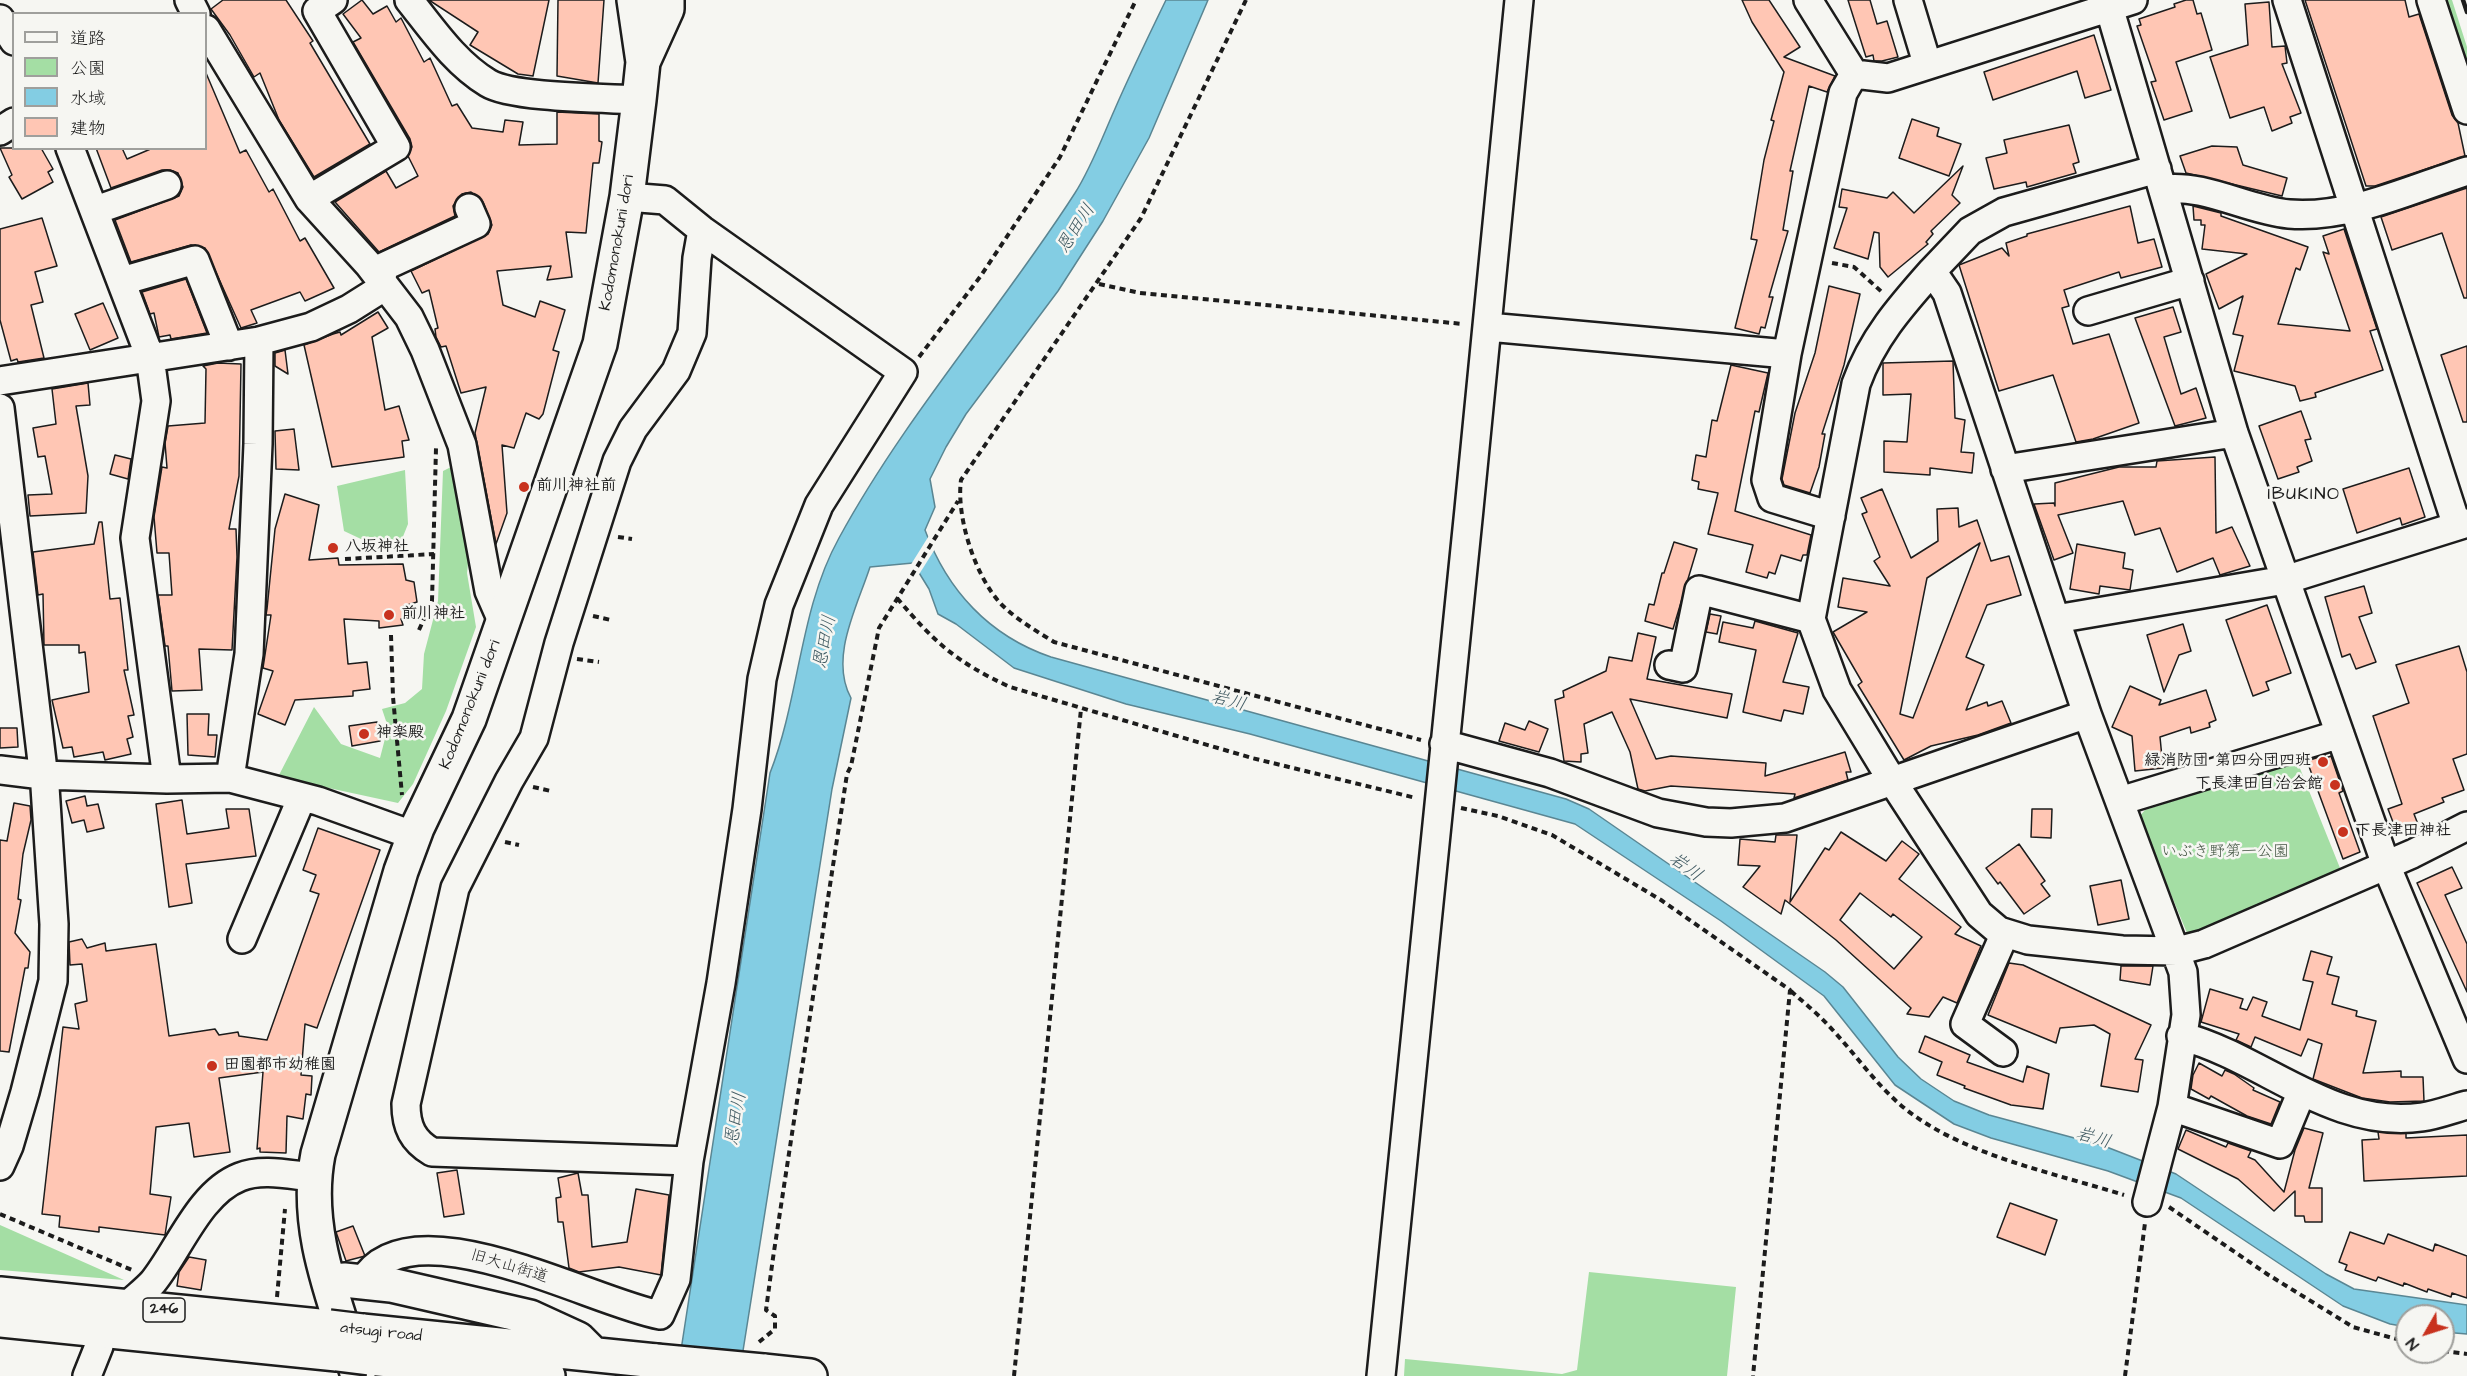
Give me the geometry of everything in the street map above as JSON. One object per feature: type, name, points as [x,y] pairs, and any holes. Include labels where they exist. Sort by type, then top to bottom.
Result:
[{"type":"main road","name":"Kodomonokuni dori","points":[[351,1349],[319,1251],[313,1207],[313,1177],[336,1087],[401,871],[415,836],[461,740],[600,344],[627,197],[643,62],[634,0]]},
{"type":"main road","name":"Kodomonokuni dori","points":[[643,62],[667,9],[667,0]]},
{"type":"main road","points":[[330,1284],[363,1281],[530,1317],[578,1339],[594,1354]]},
{"type":"main road","name":"atsugi road","points":[[0,1294],[126,1307],[351,1349],[548,1376]]},
{"type":"main road","name":"atsugi road","points":[[0,1320],[351,1349],[594,1354],[656,1361],[760,1357]]},
{"type":"main road","name":"246","points":[[760,1357],[810,1376]]},
{"type":"street","points":[[309,199],[396,147],[317,11],[333,0]]},
{"type":"street","points":[[409,0],[459,61],[490,85],[525,93],[639,100]]},
{"type":"street","points":[[1381,1376],[1437,797],[1488,327],[1519,0]]},
{"type":"street","points":[[1808,0],[1854,74]]},
{"type":"street","points":[[1908,0],[1927,63]]},
{"type":"street","points":[[2056,619],[2285,580],[2462,525],[2288,0]]},
{"type":"street","points":[[2431,0],[2467,110]]},
{"type":"street","points":[[1854,74],[1888,78],[1927,63],[2116,3],[2161,179],[2234,433],[2386,865],[2467,1059]]},
{"type":"street","points":[[0,19],[12,38]]},
{"type":"street","points":[[207,31],[309,199],[382,282],[409,317],[462,445],[489,591],[503,623]]},
{"type":"street","points":[[1831,516],[1772,498],[1766,480],[1787,354],[1843,93],[1854,74]]},
{"type":"street","points":[[71,150],[96,210],[150,357],[156,401],[135,538],[167,779]]},
{"type":"street","points":[[2467,171],[2355,207],[2320,214],[2288,214],[2184,188],[2161,179],[2004,212],[1970,231],[1893,315],[1866,355],[1856,384],[1811,619],[1837,690],[1891,780],[1979,914],[2005,933],[2028,940],[2122,950],[2177,951],[2204,944],[2386,865],[2467,826]]},
{"type":"street","points":[[96,210],[167,185]]},
{"type":"street","points":[[627,197],[665,200],[702,230],[903,372],[819,505],[779,605],[762,679],[747,809],[723,971],[689,1161],[432,1152],[417,1143],[406,1117],[406,1104],[455,888],[508,781],[534,738],[559,643],[617,461],[633,429],[676,371],[692,333],[697,258],[702,230]]},
{"type":"street","points":[[0,381],[259,341],[311,327],[349,309],[376,292],[382,282],[383,267],[481,216]]},
{"type":"street","points":[[122,281],[195,260],[229,346]]},
{"type":"street","points":[[1932,271],[1947,293],[2087,714],[2183,972],[2186,1015],[2172,1107],[2148,1200]]},
{"type":"street","points":[[2088,311],[2190,281]]},
{"type":"street","points":[[1488,327],[1787,354]]},
{"type":"street","points":[[230,777],[249,654],[258,456],[259,341]]},
{"type":"street","points":[[0,408],[42,775],[54,924],[53,981],[25,1092],[9,1146],[0,1166]]},
{"type":"street","points":[[2005,469],[2234,433]]},
{"type":"street","points":[[1683,669],[1699,590],[1811,619]]},
{"type":"street","points":[[1443,750],[1550,773],[1658,813],[1706,822],[1740,823],[1785,818],[2087,714]]},
{"type":"street","points":[[2120,801],[2340,734]]},
{"type":"street","points":[[0,770],[42,775],[167,779],[230,777],[302,797],[415,836]]},
{"type":"street","points":[[242,939],[302,797]]},
{"type":"street","points":[[2003,1052],[1965,1024],[2005,933]]},
{"type":"street","points":[[2181,1036],[2201,1041],[2341,1110],[2376,1117],[2422,1117],[2467,1106]]},
{"type":"street","points":[[2172,1107],[2280,1144],[2302,1091]]},
{"type":"street","name":"旧大山街道","points":[[363,1281],[374,1266],[400,1255],[436,1250],[459,1252],[511,1265],[625,1307],[660,1315],[676,1279],[689,1161]]},
{"type":"street","points":[[126,1307],[153,1282],[204,1208],[240,1177],[256,1174],[313,1177]]},
{"type":"street","points":[[87,1376],[99,1346],[100,1330]]},
{"type":"path","points":[[903,372],[912,366],[980,277],[1060,157],[1136,0]]},
{"type":"path","points":[[760,1357],[775,1329],[775,1316],[765,1310],[847,774],[851,766],[879,628],[958,500],[961,480],[1099,284],[1155,193],[1246,0]]},
{"type":"path","points":[[1833,263],[1854,267],[1885,294]]},
{"type":"path","points":[[1099,284],[1140,293],[1488,327]]},
{"type":"path","points":[[419,630],[432,602],[435,554],[434,468],[438,430],[450,415]]},
{"type":"path","points":[[958,500],[966,536],[984,578],[1000,602],[1020,621],[1054,642],[1443,750]]},
{"type":"path","points":[[345,559],[435,554]]},
{"type":"path","points":[[897,598],[934,640],[956,658],[1011,687],[1252,758],[1437,797],[1552,834],[1661,900],[1790,990],[1828,1024],[1874,1078],[1908,1111],[1946,1135],[2013,1161],[2169,1207],[2267,1274],[2353,1327],[2395,1339]]},
{"type":"path","points":[[391,634],[393,697],[402,792]]},
{"type":"path","points":[[1014,1376],[1081,709]]},
{"type":"path","points":[[1753,1376],[1790,990]]},
{"type":"path","points":[[2125,1376],[2148,1200]]},
{"type":"path","points":[[276,1300],[285,1208]]},
{"type":"path","points":[[0,1214],[134,1271]]},
{"type":"green space","points":[[2444,0],[2452,0],[2467,47],[2467,72]]},
{"type":"green space","points":[[453,466],[470,545],[467,573],[476,627],[446,711],[413,784],[398,803],[278,777],[314,707],[341,744],[380,758],[388,727],[382,709],[405,703],[422,689],[424,654],[438,601],[443,471]]},
{"type":"green space","points":[[405,470],[408,524],[400,544],[361,539],[344,531],[337,486]]},
{"type":"green space","name":"いぶき野第一公園","points":[[2297,761],[2342,873],[2198,938],[2187,933],[2139,817],[2145,810]]},
{"type":"green space","points":[[0,1225],[124,1280],[0,1270]]},
{"type":"green space","points":[[1589,1272],[1736,1287],[1727,1376],[1404,1376],[1405,1359],[1562,1374],[1577,1370]]},
{"type":"water","name":"恩田川","points":[[1166,0],[1208,0],[1149,138],[1103,221],[1058,291],[966,414],[930,479],[935,507],[925,530],[945,572],[973,608],[1008,637],[1051,657],[1566,799],[1589,809],[1825,972],[1843,987],[1898,1057],[1921,1079],[1954,1101],[1989,1115],[2104,1146],[2176,1174],[2326,1274],[2354,1289],[2467,1305],[2467,1334],[2455,1333],[2455,1304],[2395,1304],[2395,1325],[2390,1324],[2343,1306],[2181,1198],[2108,1171],[1991,1138],[1954,1124],[1895,1085],[1824,996],[1721,921],[1575,824],[1250,734],[1126,704],[1014,668],[956,624],[938,614],[929,589],[913,563],[870,567],[847,632],[843,666],[845,683],[851,698],[832,789],[739,1376],[677,1376],[770,773],[788,714],[816,594],[839,538],[865,493],[923,406],[1016,279],[1081,183]]},
{"type":"pier","points":[[930,534],[935,549],[918,576],[910,566]]},
{"type":"building","points":[[223,0],[286,0],[313,41],[310,43],[370,144],[314,177],[279,120],[260,73],[254,77],[230,35],[211,9]]},
{"type":"building","points":[[362,0],[373,14],[387,6],[396,22],[401,18],[424,62],[430,58],[452,106],[457,104],[472,128],[503,132],[505,120],[523,122],[519,145],[557,144],[557,112],[599,114],[599,141],[602,142],[599,163],[593,163],[586,233],[566,232],[572,277],[547,280],[551,266],[497,271],[503,305],[535,317],[540,301],[565,310],[553,350],[559,352],[543,414],[539,419],[526,413],[514,448],[502,445],[507,513],[496,544],[475,433],[486,387],[461,393],[446,346],[441,347],[436,337],[435,329],[438,328],[429,290],[422,293],[411,271],[488,234],[492,225],[483,202],[471,192],[462,194],[453,206],[455,216],[379,252],[335,202],[386,171],[396,188],[418,176],[408,156],[412,147],[410,139],[353,42],[361,38],[343,14]]},
{"type":"building","points":[[429,0],[549,0],[533,76],[518,74],[470,45],[478,32]]},
{"type":"building","points":[[558,0],[604,0],[598,83],[557,76]]},
{"type":"building","points":[[1742,0],[1769,0],[1800,47],[1784,57],[1835,76],[1827,92],[1809,86],[1790,171],[1793,171],[1783,230],[1788,231],[1769,297],[1773,297],[1765,328],[1761,327],[1759,334],[1735,328],[1757,240],[1751,239],[1764,160],[1774,121],[1771,120],[1784,72],[1752,22]]},
{"type":"building","points":[[1848,0],[1870,0],[1877,24],[1887,21],[1898,57],[1874,61],[1873,55],[1866,57]]},
{"type":"building","points":[[2193,0],[2197,14],[2201,13],[2212,50],[2176,62],[2192,111],[2164,120],[2151,82],[2156,81],[2137,26],[2141,25],[2139,19],[2175,7],[2174,4]]},
{"type":"building","points":[[2305,0],[2405,0],[2409,17],[2419,14],[2452,115],[2458,123],[2465,156],[2375,186],[2366,186]]},
{"type":"building","points":[[2269,2],[2272,47],[2285,46],[2287,63],[2282,64],[2301,113],[2290,117],[2292,123],[2272,131],[2264,107],[2230,118],[2210,57],[2248,45],[2245,4]]},
{"type":"building","points":[[2094,35],[2111,90],[2085,98],[2077,71],[1993,100],[1984,72]]},
{"type":"building","points":[[207,75],[240,153],[246,150],[269,192],[273,189],[300,241],[305,238],[334,288],[305,301],[300,292],[251,310],[257,323],[241,328],[205,248],[191,245],[131,262],[115,220],[179,196],[183,187],[178,173],[162,170],[111,188],[97,150],[123,150],[127,159],[148,150],[207,150]]},
{"type":"building","points":[[1912,119],[1939,128],[1937,136],[1961,144],[1949,176],[1899,158]]},
{"type":"building","points":[[2069,125],[2079,162],[2073,164],[2076,173],[2027,187],[2026,182],[1994,189],[1986,158],[2007,153],[2004,140]]},
{"type":"building","points":[[2212,146],[2237,147],[2243,165],[2287,178],[2282,196],[2186,173],[2180,156]]},
{"type":"building","points":[[0,148],[42,150],[53,169],[48,172],[53,182],[22,199],[9,177],[12,175]]},
{"type":"building","points":[[1963,166],[1952,195],[1960,203],[1931,231],[1933,234],[1926,242],[1928,244],[1888,277],[1880,267],[1879,233],[1874,232],[1868,259],[1834,248],[1847,208],[1839,207],[1842,189],[1887,198],[1893,192],[1914,213]]},
{"type":"building","points":[[2467,188],[2467,298],[2464,298],[2442,233],[2392,250],[2381,217]]},
{"type":"building","points":[[2130,206],[2138,243],[2154,239],[2162,267],[2121,278],[2119,272],[2064,290],[2069,306],[2062,308],[2073,344],[2109,334],[2139,423],[2093,439],[2076,442],[2053,375],[1999,391],[1959,265],[2002,248],[2009,256],[2006,243],[2027,236],[2027,234]]},
{"type":"building","points":[[2193,206],[2221,213],[2221,216],[2308,247],[2300,270],[2296,268],[2278,324],[2350,331],[2323,252],[2329,254],[2323,236],[2344,229],[2377,329],[2370,331],[2383,370],[2315,393],[2316,397],[2300,401],[2295,386],[2234,371],[2243,336],[2233,334],[2243,296],[2219,309],[2206,274],[2247,254],[2202,249],[2205,225],[2201,225],[2201,220],[2194,220]]},
{"type":"building","points":[[42,218],[57,266],[35,272],[43,302],[31,305],[44,358],[11,361],[0,320],[0,229]]},
{"type":"building","points":[[186,279],[207,333],[171,339],[170,335],[159,337],[154,313],[150,314],[142,292]]},
{"type":"building","points":[[1829,286],[1860,294],[1844,365],[1822,434],[1825,434],[1819,467],[1810,493],[1784,485],[1782,479],[1795,413],[1815,353]]},
{"type":"building","points":[[103,303],[118,338],[90,350],[75,314]]},
{"type":"building","points":[[2173,307],[2181,332],[2164,337],[2181,394],[2196,388],[2206,418],[2175,426],[2135,318]]},
{"type":"building","points":[[378,312],[388,328],[372,337],[385,410],[399,406],[409,440],[402,441],[404,457],[332,467],[304,345],[340,332],[341,335]]},
{"type":"building","points":[[2467,346],[2467,422],[2463,422],[2441,355]]},
{"type":"building","points":[[285,350],[288,374],[275,366],[275,353]]},
{"type":"building","points":[[1953,361],[1955,418],[1965,420],[1961,452],[1974,453],[1972,473],[1930,468],[1930,475],[1884,472],[1884,441],[1907,442],[1911,394],[1883,395],[1883,363]]},
{"type":"building","points":[[218,363],[241,364],[239,476],[229,529],[236,529],[237,557],[232,650],[199,649],[202,690],[172,691],[168,646],[165,646],[158,595],[172,595],[169,553],[157,553],[154,517],[162,467],[167,468],[165,443],[168,426],[205,423],[206,369],[203,366]]},
{"type":"building","points":[[1731,365],[1768,373],[1759,412],[1755,411],[1735,511],[1811,535],[1807,555],[1803,555],[1801,561],[1781,555],[1775,574],[1769,572],[1767,578],[1746,572],[1753,545],[1708,534],[1718,493],[1698,489],[1699,482],[1692,480],[1696,455],[1706,457],[1712,420],[1717,421]]},
{"type":"building","points":[[88,383],[90,405],[76,406],[88,476],[86,513],[30,516],[28,495],[52,494],[45,456],[38,457],[33,428],[56,424],[52,389]]},
{"type":"building","points":[[2301,411],[2311,439],[2305,440],[2312,461],[2297,467],[2299,472],[2278,479],[2259,426]]},
{"type":"building","points":[[294,429],[299,470],[276,469],[275,431]]},
{"type":"building","points":[[115,455],[131,459],[128,479],[110,474]]},
{"type":"building","points":[[2215,457],[2216,533],[2232,527],[2250,566],[2220,575],[2213,558],[2177,572],[2160,528],[2135,535],[2123,501],[2058,515],[2073,553],[2054,560],[2034,504],[2054,503],[2055,506],[2055,483],[2119,467],[2156,467],[2157,461]]},
{"type":"building","points":[[2409,468],[2425,517],[2402,525],[2400,518],[2357,533],[2343,489]]},
{"type":"building","points":[[1882,489],[1911,558],[1938,541],[1937,509],[1958,508],[1959,527],[1977,520],[1991,561],[2009,556],[2021,595],[1987,605],[1966,657],[1984,665],[1966,710],[1987,702],[1988,706],[2002,701],[2011,723],[1978,735],[1931,746],[1904,760],[1858,685],[1862,682],[1833,632],[1867,612],[1838,607],[1843,578],[1890,586],[1874,561],[1880,557],[1862,514],[1867,512],[1861,498]],"holes":[[[1980,543],[1913,718],[1900,714],[1927,578]]]},
{"type":"building","points":[[285,494],[319,505],[309,560],[338,558],[339,565],[403,564],[406,580],[414,582],[417,602],[404,606],[407,618],[401,619],[403,625],[379,628],[379,621],[344,619],[348,664],[367,662],[370,689],[353,691],[353,696],[295,700],[285,725],[258,714],[273,671],[263,668],[271,615],[266,615],[275,529]]},
{"type":"building","points":[[99,522],[102,522],[110,599],[120,598],[128,670],[124,670],[134,715],[128,716],[133,737],[127,739],[131,754],[105,760],[103,752],[74,757],[72,747],[63,748],[52,700],[89,692],[85,652],[79,653],[79,645],[44,645],[43,594],[38,595],[33,552],[94,544]]},
{"type":"building","points":[[1674,542],[1697,549],[1673,629],[1645,621],[1649,604],[1654,605],[1662,573],[1664,573]]},
{"type":"building","points":[[2077,544],[2125,553],[2123,568],[2133,570],[2130,590],[2100,586],[2099,594],[2070,589]]},
{"type":"building","points":[[2364,586],[2372,613],[2359,617],[2376,662],[2356,669],[2350,654],[2342,657],[2325,597]]},
{"type":"building","points":[[2267,605],[2291,673],[2266,682],[2269,690],[2253,696],[2226,620]]},
{"type":"building","points":[[1710,614],[1721,616],[1717,634],[1706,632]]},
{"type":"building","points":[[1755,621],[1798,633],[1783,682],[1809,687],[1803,714],[1784,710],[1781,721],[1743,712],[1756,650],[1719,642],[1723,622],[1753,628]]},
{"type":"building","points":[[2183,624],[2191,651],[2179,655],[2164,692],[2147,635]]},
{"type":"building","points":[[1638,633],[1656,637],[1647,679],[1732,694],[1727,718],[1630,699],[1656,759],[1671,756],[1766,763],[1765,776],[1845,752],[1851,772],[1846,772],[1848,780],[1794,798],[1795,794],[1671,786],[1645,791],[1638,789],[1630,752],[1612,712],[1584,724],[1588,753],[1581,754],[1581,762],[1564,761],[1555,700],[1564,697],[1563,691],[1606,671],[1609,657],[1632,661]]},
{"type":"building","points":[[2459,646],[2467,672],[2467,754],[2453,759],[2464,790],[2442,798],[2444,802],[2414,814],[2421,832],[2415,835],[2396,830],[2388,809],[2402,804],[2373,716],[2409,703],[2396,665]]},
{"type":"building","points":[[2130,686],[2161,700],[2159,705],[2206,690],[2216,720],[2209,723],[2210,727],[2191,733],[2190,727],[2160,737],[2163,768],[2135,771],[2132,736],[2112,727]]},
{"type":"building","points":[[187,714],[209,714],[208,735],[217,735],[215,757],[188,755]]},
{"type":"building","points":[[1529,721],[1548,729],[1539,752],[1499,741],[1505,723],[1525,730]]},
{"type":"building","name":"神楽殿","points":[[377,722],[380,741],[352,746],[349,726]]},
{"type":"building","points":[[0,728],[17,728],[18,747],[0,748]]},
{"type":"building","points":[[2325,755],[2326,758],[2331,756],[2343,791],[2339,793],[2360,852],[2343,859],[2307,761]]},
{"type":"building","points":[[85,796],[87,806],[98,804],[104,828],[87,832],[84,820],[72,823],[66,801]]},
{"type":"building","points":[[182,800],[187,834],[229,828],[226,809],[249,809],[256,856],[186,864],[192,903],[169,907],[156,804]]},
{"type":"building","points":[[14,803],[30,806],[31,820],[23,854],[18,899],[21,900],[15,933],[30,952],[9,1052],[0,1051],[0,840],[7,841]]},
{"type":"building","points":[[2032,809],[2052,809],[2051,838],[2031,837]]},
{"type":"building","points":[[318,828],[380,850],[317,1028],[305,1024],[301,1075],[312,1076],[311,1095],[306,1094],[303,1119],[287,1116],[286,1153],[260,1152],[260,1148],[257,1149],[263,1072],[219,1078],[230,1152],[194,1157],[189,1123],[156,1127],[150,1194],[171,1197],[165,1235],[99,1227],[99,1232],[59,1227],[60,1216],[42,1214],[63,1027],[79,1029],[75,1004],[87,1001],[82,964],[70,965],[69,942],[82,939],[87,948],[105,943],[106,951],[156,944],[169,1036],[215,1029],[219,1035],[238,1032],[239,1036],[267,1040],[319,894],[310,891],[316,875],[303,870]]},
{"type":"building","points":[[1841,832],[1886,861],[1902,841],[1919,854],[1899,879],[1961,927],[1955,934],[1981,946],[1957,1003],[1943,997],[1929,1017],[1907,1014],[1911,1008],[1836,940],[1785,900],[1781,914],[1743,887],[1760,866],[1738,865],[1740,839],[1775,842],[1776,835],[1797,835],[1790,902],[1825,848],[1829,850]],"holes":[[[1860,893],[1891,917],[1893,914],[1922,937],[1894,969],[1840,920]]]},
{"type":"building","points":[[2019,844],[2045,881],[2041,884],[2050,896],[2024,914],[2000,882],[1998,884],[1986,868]]},
{"type":"building","points":[[2452,867],[2462,888],[2445,895],[2467,944],[2467,992],[2417,883]]},
{"type":"building","points":[[2121,880],[2129,919],[2098,925],[2090,886]]},
{"type":"building","points":[[2311,951],[2332,957],[2327,974],[2339,977],[2332,1004],[2357,1011],[2356,1016],[2376,1021],[2363,1073],[2401,1071],[2401,1077],[2423,1077],[2424,1101],[2390,1102],[2362,1098],[2313,1079],[2322,1044],[2308,1039],[2301,1056],[2255,1037],[2251,1047],[2236,1040],[2239,1034],[2201,1022],[2210,989],[2243,999],[2240,1008],[2247,1010],[2253,997],[2267,1002],[2262,1016],[2300,1030],[2313,982],[2303,980]]},
{"type":"building","points":[[2009,963],[2023,965],[2151,1025],[2135,1059],[2143,1060],[2138,1092],[2101,1086],[2110,1034],[2094,1025],[2060,1028],[2056,1043],[1988,1015]]},
{"type":"building","points":[[2121,966],[2153,966],[2150,985],[2120,980]]},
{"type":"building","points":[[1925,1036],[1970,1055],[1967,1062],[2023,1082],[2027,1066],[2049,1074],[2043,1109],[2011,1105],[1964,1088],[1965,1086],[1937,1075],[1942,1062],[1919,1052]]},
{"type":"building","points":[[2199,1063],[2222,1076],[2225,1070],[2234,1074],[2254,1088],[2253,1090],[2280,1102],[2271,1124],[2247,1116],[2211,1096],[2209,1099],[2191,1089],[2193,1075]]},
{"type":"building","points":[[2304,1128],[2323,1133],[2309,1188],[2322,1188],[2322,1222],[2305,1222],[2304,1216],[2295,1216],[2295,1191],[2274,1211],[2238,1179],[2178,1149],[2186,1130],[2226,1147],[2228,1143],[2251,1151],[2248,1157],[2255,1160],[2284,1192],[2295,1150]]},
{"type":"building","points":[[2378,1132],[2406,1133],[2406,1138],[2467,1135],[2467,1176],[2364,1181],[2362,1140],[2379,1139]]},
{"type":"building","points":[[457,1170],[464,1214],[444,1217],[437,1173]]},
{"type":"building","points":[[578,1173],[582,1195],[588,1195],[592,1247],[627,1242],[636,1189],[669,1195],[661,1275],[619,1267],[579,1272],[569,1268],[563,1222],[558,1222],[556,1198],[561,1197],[558,1178]]},
{"type":"building","points":[[2010,1203],[2057,1220],[2045,1255],[1997,1237]]},
{"type":"building","points":[[353,1226],[365,1256],[346,1261],[336,1232]]},
{"type":"building","points":[[2350,1232],[2384,1244],[2388,1234],[2433,1251],[2435,1244],[2467,1256],[2467,1298],[2452,1293],[2451,1297],[2428,1289],[2427,1292],[2404,1283],[2403,1286],[2378,1277],[2376,1281],[2345,1270],[2347,1265],[2339,1262]]},
{"type":"building","points":[[189,1257],[206,1260],[201,1290],[177,1286],[179,1272]]},
{"type":"railway","points":[[2463,0],[2467,12]]},
{"type":"place","name":"前川神社前","points":[[524,487]]},
{"type":"place","name":"八坂神社","points":[[333,548]]},
{"type":"place","name":"前川神社","points":[[389,615]]},
{"type":"place","name":"神楽殿","points":[[364,734]]},
{"type":"place","name":"緑消防団 第四分団四班","points":[[2323,762]]},
{"type":"place","name":"下長津田自治会館","points":[[2335,785]]},
{"type":"place","name":"下長津田神社","points":[[2343,832]]},
{"type":"place","name":"田園都市幼稚園","points":[[212,1066]]},
{"type":"district","name":"IBUKINO","points":[[2304,495]]},
{"type":"water label","name":"岩川","points":[[1228,702]]},
{"type":"water label","name":"岩川","points":[[1685,868]]},
{"type":"water label","name":"岩川","points":[[2093,1139]]}]
